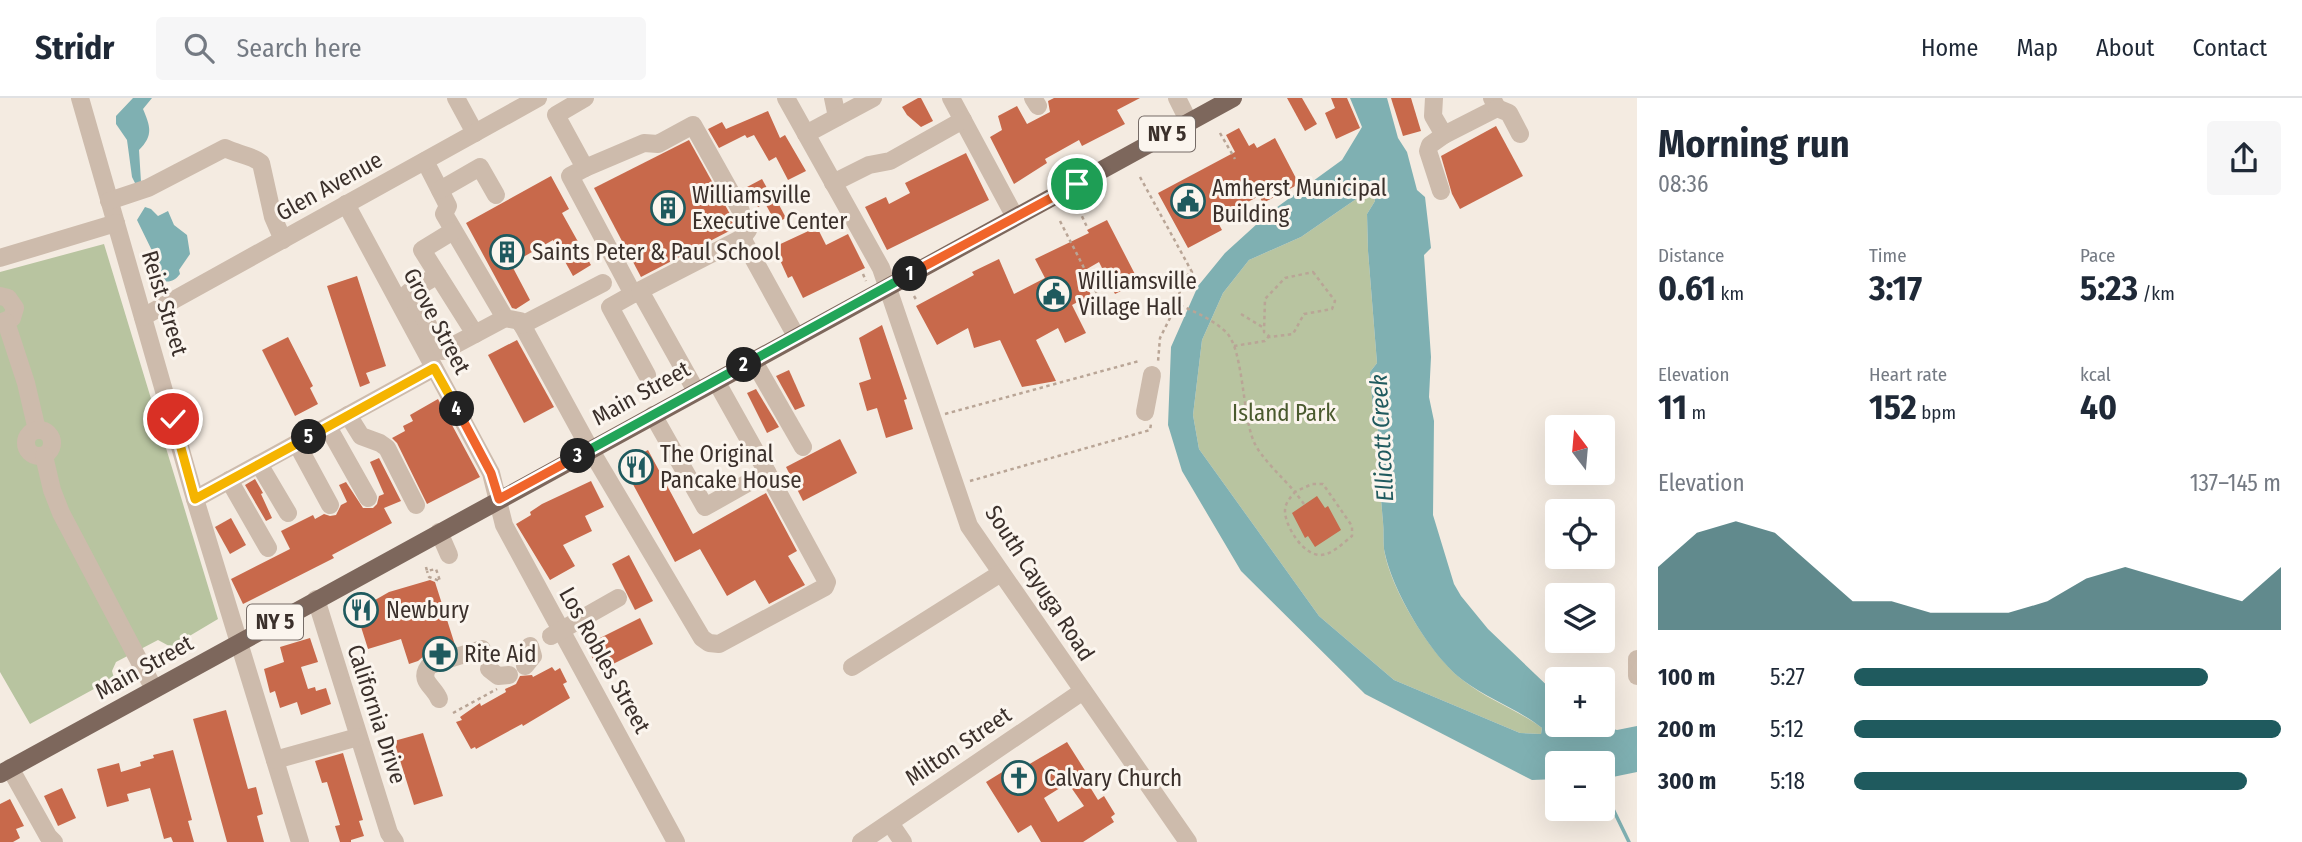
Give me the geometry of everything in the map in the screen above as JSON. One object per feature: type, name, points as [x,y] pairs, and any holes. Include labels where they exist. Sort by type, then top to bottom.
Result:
[{"type":"main road","name":"Main Street","points":[[5,771],[1233,98]]},
{"type":"street","name":"Reist Street","points":[[80,98],[195,499],[300,842]]},
{"type":"street","points":[[456,98],[475,133]]},
{"type":"street","name":"Glen Avenue","points":[[143,317],[538,98]]},
{"type":"street","points":[[585,98],[556,115],[585,168]]},
{"type":"street","name":"South Cayuga Road","points":[[786,98],[880,266],[969,526],[1188,842]]},
{"type":"street","points":[[833,98],[837,117]]},
{"type":"street","points":[[951,98],[1016,217]]},
{"type":"street","points":[[1177,98],[1189,122]]},
{"type":"street","points":[[1434,98],[1433,116],[1444,135]]},
{"type":"street","points":[[806,134],[870,99]]},
{"type":"street","points":[[1441,191],[1428,151],[1430,145],[1495,103],[1510,113],[1520,134]]},
{"type":"street","points":[[833,183],[869,164],[890,161],[963,120]]},
{"type":"street","points":[[647,375],[610,307],[636,293],[742,238],[748,230],[740,209],[694,125],[658,144],[644,143],[570,176],[636,293],[696,391]]},
{"type":"street","points":[[110,201],[143,190],[225,148],[256,158],[264,170],[273,217],[283,240]]},
{"type":"street","points":[[425,161],[448,205],[444,214],[505,318]]},
{"type":"street","points":[[440,190],[480,167],[496,195]]},
{"type":"street","name":"Grove Street","points":[[346,204],[491,473],[499,499]]},
{"type":"street","points":[[0,258],[116,223]]},
{"type":"street","points":[[453,231],[422,250],[475,334]]},
{"type":"street","points":[[742,238],[796,336]]},
{"type":"street","points":[[438,275],[409,292],[443,351],[505,318],[520,321],[590,449],[702,638],[709,643],[719,644],[825,587],[827,582],[716,381]]},
{"type":"street","points":[[522,326],[603,283]]},
{"type":"street","points":[[0,296],[8,298],[15,308],[12,318],[3,323],[26,383],[37,430],[27,436],[26,447],[33,455],[44,456],[51,490],[61,513],[154,689]]},
{"type":"street","points":[[753,360],[803,447]]},
{"type":"street","points":[[195,499],[434,368]]},
{"type":"street","points":[[1148,414],[1155,370]]},
{"type":"street","points":[[348,415],[361,436],[380,443],[387,449],[416,505]]},
{"type":"street","points":[[653,415],[705,507],[767,472]]},
{"type":"street","points":[[328,427],[368,498]]},
{"type":"street","points":[[297,444],[330,505]]},
{"type":"street","points":[[259,464],[288,513]]},
{"type":"street","points":[[229,480],[268,548]]},
{"type":"street","name":"Los Robles Street","points":[[499,499],[504,525],[555,633],[676,842]]},
{"type":"street","points":[[439,532],[449,555]]},
{"type":"street","points":[[852,667],[1001,573]]},
{"type":"street","points":[[555,633],[618,598]]},
{"type":"street","name":"California Drive","points":[[316,599],[344,666],[395,842]]},
{"type":"street","points":[[525,666],[533,656],[530,646]]},
{"type":"street","points":[[439,699],[427,683],[425,674],[429,666],[482,649]]},
{"type":"street","points":[[1637,659],[1637,676]]},
{"type":"street","points":[[489,669],[506,681]]},
{"type":"street","name":"Milton Street","points":[[861,842],[1083,691]]},
{"type":"street","points":[[273,754],[361,731]]},
{"type":"street","points":[[5,771],[47,836],[54,842]]},
{"type":"street","points":[[890,822],[903,842]]},
{"type":"path","points":[[1220,133],[1235,159]]},
{"type":"path","points":[[1066,162],[1069,169]]},
{"type":"path","points":[[1140,177],[1192,272],[1183,278],[1160,338],[1155,370]]},
{"type":"path","points":[[1079,210],[1087,227]]},
{"type":"path","points":[[1060,221],[1105,309],[1119,305]]},
{"type":"path","points":[[1313,272],[1335,301],[1332,309],[1304,314],[1293,334],[1269,336],[1264,332],[1265,299],[1285,278],[1313,272]]},
{"type":"path","points":[[863,274],[866,281]]},
{"type":"path","points":[[914,296],[917,301]]},
{"type":"path","points":[[1175,303],[1213,322],[1228,334],[1234,346],[1248,425],[1255,445],[1304,504]]},
{"type":"path","points":[[1241,314],[1264,328]]},
{"type":"path","points":[[1234,346],[1265,341],[1269,336]]},
{"type":"path","points":[[942,415],[1139,361]]},
{"type":"path","points":[[970,481],[1150,429],[1148,414]]},
{"type":"path","points":[[1312,484],[1323,484],[1352,526],[1352,536],[1334,551],[1320,555],[1308,552],[1296,538],[1284,513],[1286,503],[1295,492],[1312,484]]},
{"type":"path","points":[[427,569],[436,569],[440,581],[433,580],[429,577],[427,569]]},
{"type":"path","points":[[453,713],[506,681]]},
{"type":"green space","name":"Island Park","points":[[1362,195],[1374,197],[1375,201],[1367,214],[1377,363],[1370,372],[1373,411],[1378,420],[1384,546],[1388,565],[1414,621],[1439,656],[1473,688],[1542,728],[1541,734],[1520,733],[1394,680],[1319,616],[1199,449],[1193,415],[1202,340],[1223,293],[1249,260],[1301,237]]},
{"type":"green space","points":[[104,244],[218,619],[171,647],[158,640],[116,662],[112,671],[114,678],[30,724],[0,672],[0,272]]},
{"type":"water","points":[[133,98],[152,98],[143,109],[149,135],[139,150],[141,182],[136,185],[132,177],[127,140],[116,124],[116,116]]},
{"type":"water","name":"Ellicott Creek","points":[[1350,98],[1387,98],[1398,138],[1407,152],[1417,190],[1425,197],[1431,248],[1424,255],[1431,357],[1429,397],[1434,421],[1433,515],[1454,584],[1488,629],[1545,684],[1545,737],[1615,737],[1615,729],[1637,726],[1637,772],[1615,777],[1615,751],[1545,751],[1545,779],[1532,780],[1365,694],[1241,571],[1182,471],[1168,425],[1171,347],[1198,286],[1225,253],[1269,213],[1342,160],[1362,127]],"holes":[[[1362,195],[1374,197],[1375,201],[1367,214],[1377,363],[1370,372],[1373,411],[1378,420],[1384,546],[1388,565],[1414,621],[1451,670],[1473,687],[1533,721],[1542,728],[1541,734],[1520,733],[1394,680],[1319,616],[1199,449],[1193,415],[1202,340],[1223,293],[1249,260],[1301,237]]]},
{"type":"water","points":[[145,207],[158,216],[168,211],[174,225],[187,235],[190,254],[179,270],[180,274],[171,281],[159,280],[159,265],[137,220]]},
{"type":"building","points":[[921,98],[933,121],[921,127],[902,107]]},
{"type":"building","points":[[1054,98],[1140,98],[1117,110],[1125,124],[1082,146],[1079,140],[1045,159],[1047,163],[1014,184],[990,137],[1002,130],[998,116],[1017,106],[1027,124],[1050,112],[1048,101]]},
{"type":"building","points":[[1287,98],[1302,98],[1317,124],[1305,131]]},
{"type":"building","points":[[1331,98],[1347,98],[1360,128],[1336,139],[1325,113],[1335,108]]},
{"type":"building","points":[[1391,98],[1411,98],[1421,131],[1403,136]]},
{"type":"building","points":[[768,111],[780,138],[785,135],[806,171],[788,180],[776,157],[769,161],[754,135],[747,138],[745,135],[719,148],[708,129],[722,122],[726,129]]},
{"type":"building","points":[[1496,126],[1523,176],[1460,209],[1452,194],[1441,156]]},
{"type":"building","points":[[1239,128],[1249,146],[1254,143],[1257,148],[1275,138],[1299,184],[1263,203],[1259,196],[1216,219],[1222,230],[1188,248],[1158,193],[1235,152],[1226,135]]},
{"type":"building","name":"Williamsville Executive Center","points":[[689,140],[735,228],[641,277],[594,188]]},
{"type":"building","points":[[966,153],[989,200],[887,250],[865,207],[886,197],[889,204],[910,193],[905,183]]},
{"type":"building","name":"Saints Peter & Paul School","points":[[551,176],[569,209],[562,213],[591,265],[573,276],[553,240],[511,264],[530,300],[516,309],[512,308],[466,223]]},
{"type":"building","points":[[762,179],[773,199],[758,207],[747,187]]},
{"type":"building","points":[[776,199],[786,218],[776,223],[766,205]]},
{"type":"building","points":[[1107,220],[1139,282],[1115,294],[1099,262],[1080,273],[1091,295],[1072,305],[1086,333],[1065,343],[1058,328],[1036,340],[1056,381],[1022,387],[1000,340],[974,348],[968,328],[937,345],[916,306],[999,259],[1014,294],[1045,278],[1035,259],[1089,233],[1087,230]]},
{"type":"building","points":[[817,227],[826,245],[848,234],[865,268],[803,298],[792,276],[788,278],[774,247]]},
{"type":"building","points":[[357,276],[386,366],[366,373],[370,383],[360,387],[327,286]]},
{"type":"building","points":[[882,325],[907,399],[904,400],[913,429],[886,438],[877,408],[867,411],[859,383],[871,379],[859,338]]},
{"type":"building","points":[[288,337],[313,386],[310,388],[318,404],[295,416],[262,350]]},
{"type":"building","points":[[517,340],[554,407],[524,423],[488,355]]},
{"type":"building","points":[[789,370],[805,406],[795,410],[776,376]]},
{"type":"building","points":[[756,389],[779,427],[767,433],[747,393]]},
{"type":"building","points":[[438,399],[480,477],[427,504],[392,438],[405,431],[403,426],[413,421],[410,415]]},
{"type":"building","points":[[840,439],[857,473],[803,501],[786,467]]},
{"type":"building","points":[[648,450],[693,534],[766,493],[797,551],[788,556],[805,585],[769,604],[755,580],[727,596],[700,549],[675,562],[622,464]]},
{"type":"building","points":[[379,458],[401,501],[384,508],[392,523],[332,555],[334,558],[243,604],[231,579],[290,549],[281,531],[313,515],[315,519],[324,514],[336,515],[341,505],[347,502],[339,485],[346,482],[363,508],[373,508],[377,504],[379,496],[384,494],[370,462]]},
{"type":"building","points":[[255,479],[272,518],[266,521],[245,485]]},
{"type":"building","points":[[591,481],[604,507],[585,516],[592,531],[563,545],[575,566],[550,580],[516,524],[542,504]]},
{"type":"building","points":[[1317,496],[1325,508],[1328,506],[1341,530],[1315,547],[1308,536],[1305,538],[1292,513]]},
{"type":"building","points":[[231,518],[246,545],[230,554],[215,527]]},
{"type":"building","points":[[629,555],[653,601],[635,610],[612,564]]},
{"type":"building","name":"Rite Aid","points":[[430,580],[435,582],[455,645],[425,655],[409,664],[401,639],[368,649],[356,611],[389,592]]},
{"type":"building","points":[[640,618],[653,644],[599,671],[586,645]]},
{"type":"building","points":[[310,638],[318,662],[301,667],[308,689],[315,687],[316,691],[326,688],[331,704],[301,715],[297,702],[280,708],[275,691],[270,693],[264,669],[284,662],[280,647]]},
{"type":"building","points":[[552,667],[555,671],[560,668],[567,682],[563,684],[570,698],[523,726],[522,724],[476,749],[471,749],[456,722],[462,720],[460,717],[480,703],[481,706],[506,692],[505,689],[516,684],[520,676],[533,677]]},
{"type":"building","points":[[226,710],[248,789],[256,787],[263,814],[257,816],[264,842],[227,842],[193,719]]},
{"type":"building","points":[[423,733],[443,796],[414,805],[394,741]]},
{"type":"building","points":[[1067,742],[1086,772],[1082,774],[1098,800],[1104,796],[1115,814],[1111,817],[1114,822],[1083,842],[1041,842],[1031,825],[1018,833],[986,782],[1012,766],[1016,772]],"holes":[[[1068,783],[1084,806],[1058,822],[1044,798]]]},
{"type":"building","points":[[173,750],[192,820],[188,821],[194,842],[173,842],[171,837],[164,839],[150,788],[127,794],[129,801],[107,807],[97,769],[119,763],[121,772],[141,766],[140,762],[154,758],[153,755]]},
{"type":"building","points":[[343,753],[363,820],[359,821],[364,836],[351,842],[340,842],[335,826],[340,825],[327,782],[322,783],[315,761]]},
{"type":"building","points":[[62,788],[76,818],[58,826],[44,796]]},
{"type":"building","points":[[10,799],[24,826],[16,829],[20,838],[13,842],[0,842],[0,804]]},
{"type":"waterway","points":[[1615,813],[1629,842]]},
{"type":"place","name":"Amherst Municipal Building","points":[[1188,201]]},
{"type":"place","name":"Williamsville Executive Center","points":[[668,208]]},
{"type":"place","name":"Saints Peter & Paul School","points":[[507,252]]},
{"type":"place","name":"Williamsville Village Hall","points":[[1054,294]]},
{"type":"place","name":"The Original Pancake House","points":[[636,467]]},
{"type":"place","name":"Newbury","points":[[361,610]]},
{"type":"place","name":"Rite Aid","points":[[440,654]]},
{"type":"place","name":"Calvary Church","points":[[1019,778]]},
{"type":"route","points":[[173,419],[195,499],[434,368],[491,473],[499,499],[1077,184]]}]
